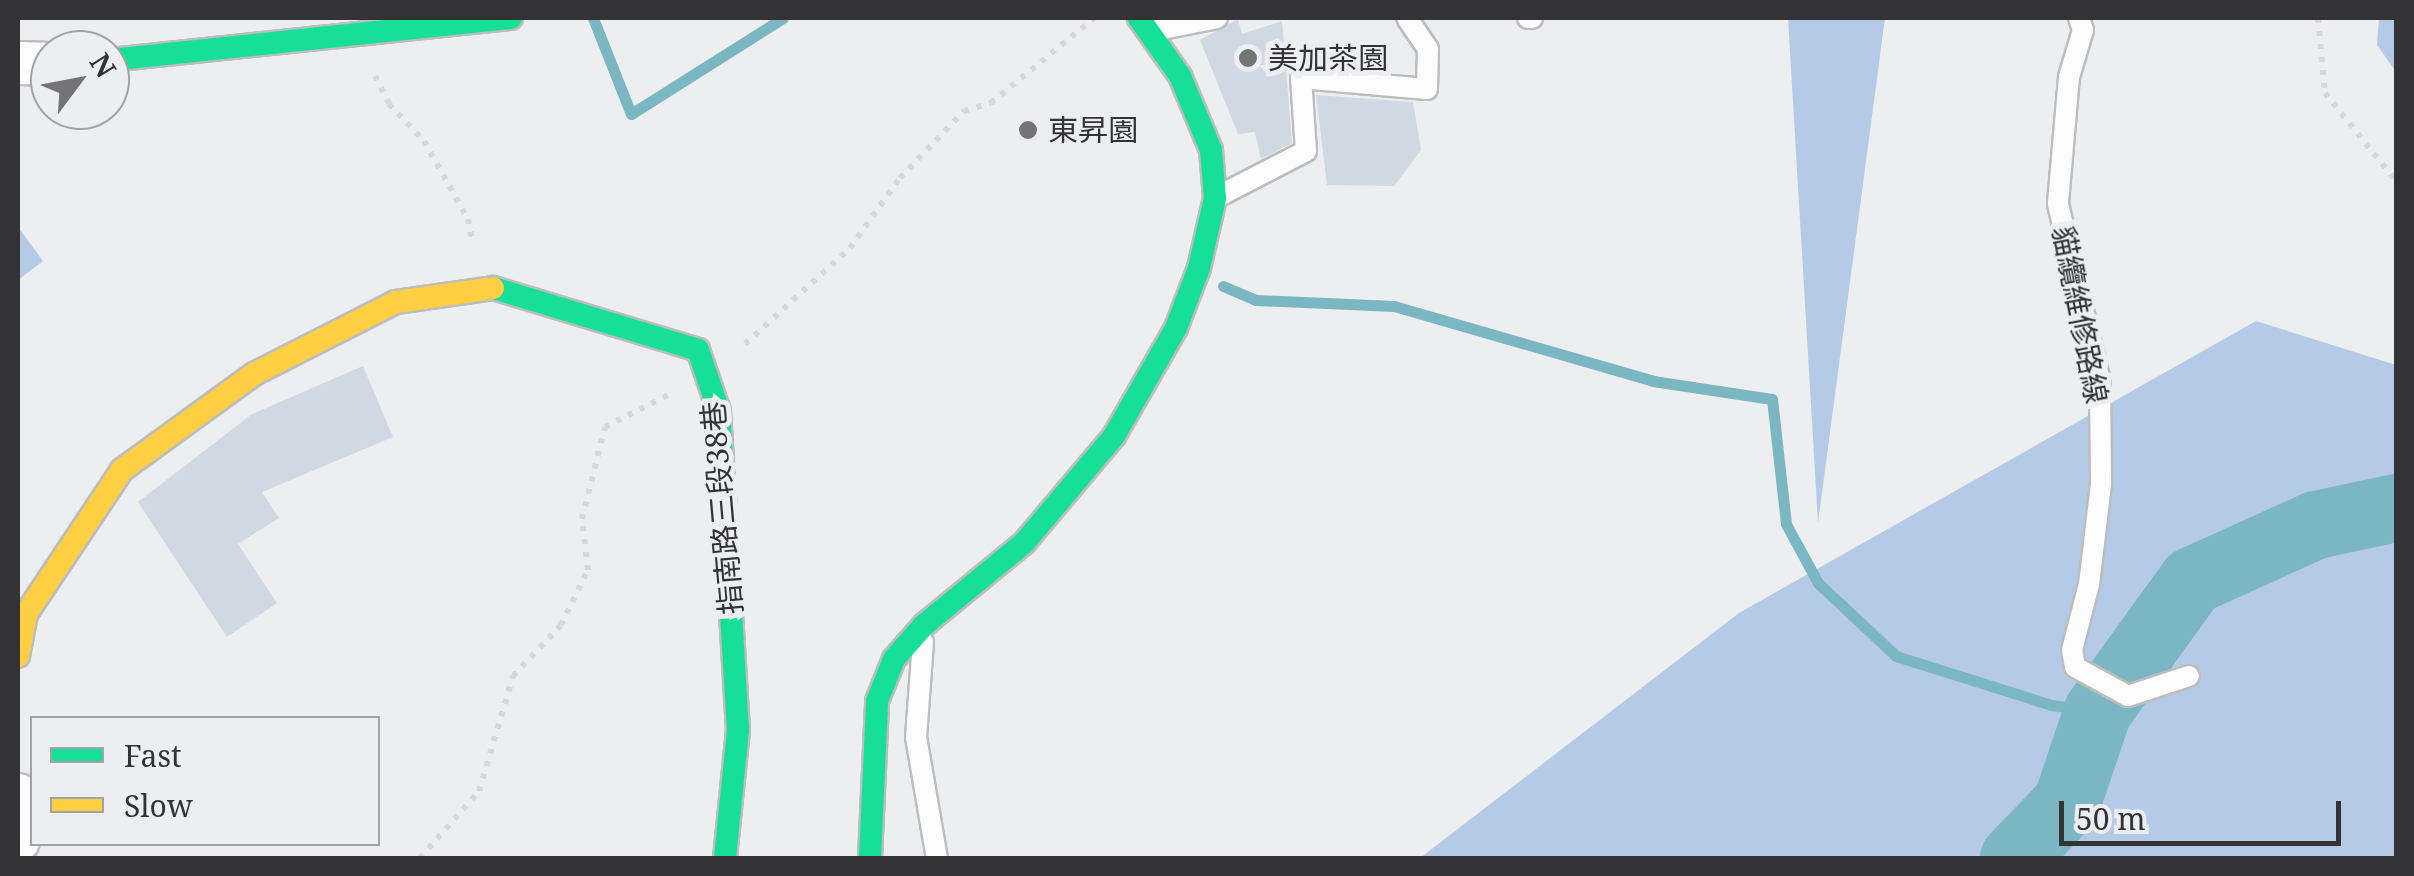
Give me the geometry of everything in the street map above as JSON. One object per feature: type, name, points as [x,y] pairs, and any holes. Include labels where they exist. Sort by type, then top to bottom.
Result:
[{"type":"street","points":[[130,58],[502,20]]},
{"type":"street","points":[[870,858],[877,701],[894,660],[924,626],[1024,543],[1114,436],[1176,328],[1199,268],[1216,198],[1210,150],[1180,76],[1144,24]]},
{"type":"street","name":"指南路三段38巷","points":[[18,656],[26,614],[122,470],[254,374],[396,302],[482,285],[655,332],[698,350],[719,411],[738,730],[725,858]]},
{"type":"street","points":[[18,794],[18,841]]},
{"type":"lane","points":[[1144,24],[1217,18]]},
{"type":"lane","points":[[1216,198],[1306,151],[1301,78],[1427,89],[1428,49],[1406,18]]},
{"type":"lane","name":"貓纜維修路線","points":[[2079,18],[2083,30],[2070,77],[2058,204],[2100,382],[2101,484],[2089,584],[2072,650],[2075,667],[2128,696],[2189,676]]},
{"type":"lane","points":[[924,626],[916,737],[937,858]]},
{"type":"path","points":[[2318,18],[2324,94],[2396,181]]},
{"type":"path","points":[[348,37],[389,104],[424,141],[468,220],[482,285]]},
{"type":"shaded area","points":[[1788,18],[1885,18],[1818,523]]},
{"type":"shaded area","points":[[2379,18],[2396,18],[2396,72],[2377,45]]},
{"type":"shaded area","points":[[18,227],[43,261],[18,280]]},
{"type":"shaded area","points":[[2256,321],[2396,365],[2396,858],[1420,858],[1739,613]]},
{"type":"building","points":[[1238,19],[1242,34],[1282,21],[1292,143],[1261,159],[1255,132],[1238,134],[1200,40]]},
{"type":"building","points":[[1316,95],[1413,102],[1421,150],[1394,186],[1327,185]]},
{"type":"building","points":[[363,366],[393,437],[262,492],[279,518],[238,544],[277,603],[227,637],[138,502],[252,414]]},
{"type":"waterway","points":[[593,18],[631,114],[783,18]]},
{"type":"waterway","points":[[1223,286],[1256,300],[1394,306],[1653,381],[1772,399],[1786,524],[1818,583],[1896,656],[2051,705],[2098,711]]},
{"type":"waterway","points":[[2014,858],[2067,803],[2098,711],[2192,581],[2316,525],[2396,508]]},
{"type":"traffic: fast","points":[[130,58],[511,18]]},
{"type":"traffic: fast","points":[[870,858],[877,701],[894,659],[924,625],[1024,543],[1114,436],[1176,328],[1199,268],[1215,198],[1211,150],[1180,76],[1139,18]]},
{"type":"traffic: fast","points":[[493,288],[698,350],[719,411],[738,730],[725,858]]},
{"type":"traffic: slow","points":[[18,656],[26,614],[122,470],[254,374],[396,302],[493,288]]},
{"type":"place","name":"美加茶園","points":[[1248,58]]},
{"type":"place","name":"東昇園","points":[[1028,130]]}]
